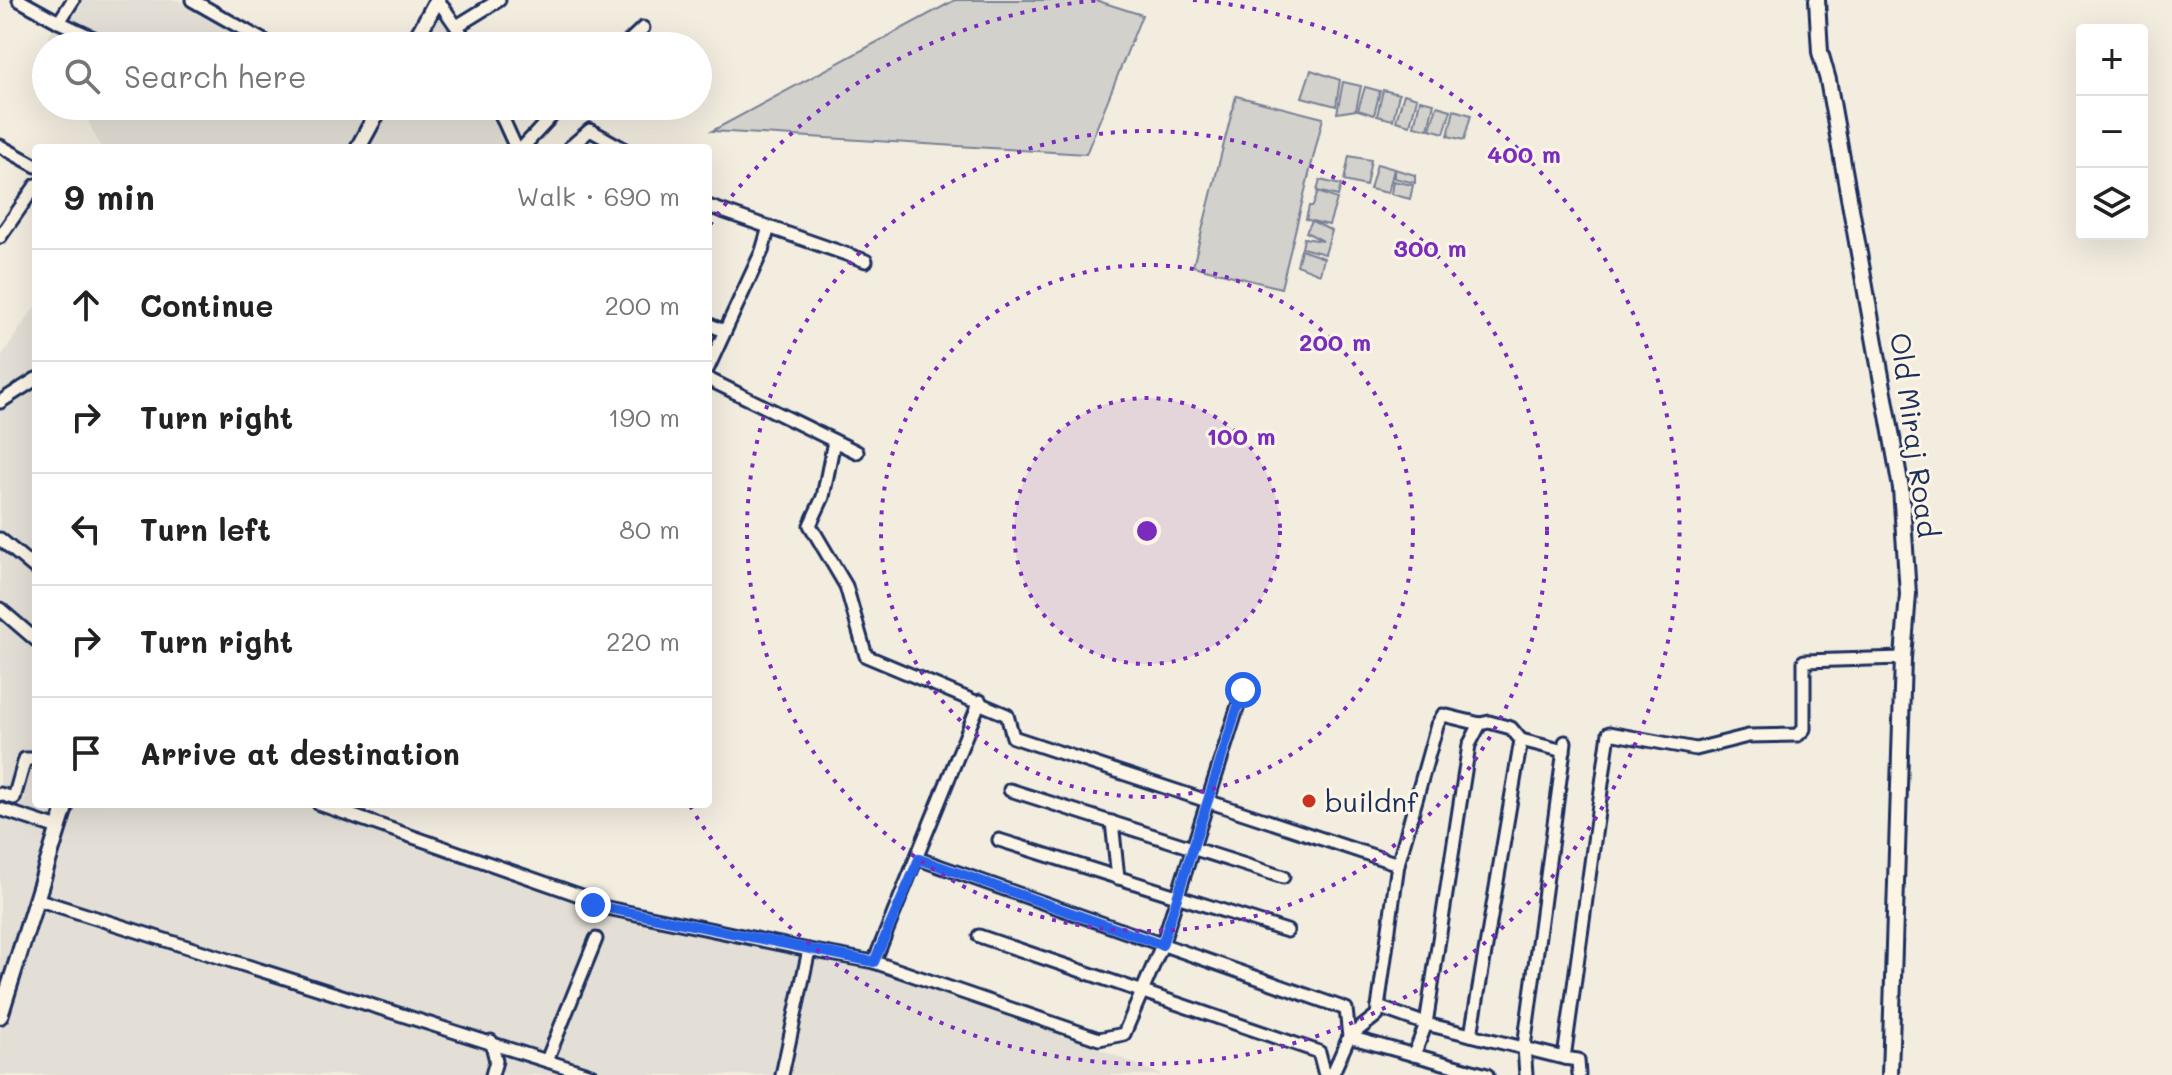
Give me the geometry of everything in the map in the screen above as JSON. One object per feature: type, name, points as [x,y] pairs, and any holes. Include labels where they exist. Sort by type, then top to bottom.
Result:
[{"type":"main road","points":[[420,32],[437,0]]},
{"type":"main road","name":"Old Miraj Road","points":[[1817,0],[1820,52],[1828,80],[1901,488],[1908,594],[1903,658],[1890,1075]]},
{"type":"main road","points":[[360,144],[372,120]]},
{"type":"main road","points":[[0,1016],[65,808]]},
{"type":"street","points":[[19,0],[81,32]]},
{"type":"street","points":[[59,22],[73,0]]},
{"type":"street","points":[[437,0],[461,32]]},
{"type":"street","points":[[457,26],[499,0]]},
{"type":"street","points":[[201,2],[250,32]]},
{"type":"street","points":[[639,32],[643,28]]},
{"type":"street","points":[[504,120],[517,144]]},
{"type":"street","points":[[523,144],[547,120]]},
{"type":"street","points":[[574,144],[590,130],[615,144]]},
{"type":"street","points":[[0,146],[32,164]]},
{"type":"street","points":[[0,237],[32,191]]},
{"type":"street","points":[[712,207],[866,261]]},
{"type":"street","points":[[712,359],[762,251],[769,227]]},
{"type":"street","points":[[712,326],[724,331]]},
{"type":"street","points":[[712,381],[857,452]]},
{"type":"street","points":[[0,402],[32,382]]},
{"type":"street","points":[[834,441],[823,497],[810,525],[846,586],[866,656],[980,701],[1007,715],[1013,737],[1398,864]]},
{"type":"street","points":[[0,539],[32,566]]},
{"type":"street","points":[[0,609],[32,637]]},
{"type":"street","points":[[1564,1058],[1609,733],[1696,749],[1748,736],[1798,735],[1804,729],[1804,661],[1903,658]]},
{"type":"street","points":[[330,808],[582,896],[593,905],[874,962],[1099,1039],[1124,1034],[1162,945],[1243,690]]},
{"type":"street","points":[[874,962],[919,859],[980,701]]},
{"type":"street","points":[[1332,1075],[1349,1037],[1377,1015],[1398,864],[1437,725],[1443,715],[1511,728],[1521,740],[1564,746],[1524,1047],[1526,1075]]},
{"type":"street","points":[[1414,1055],[1426,1024],[1469,745],[1480,724]]},
{"type":"street","points":[[1471,1035],[1521,740]]},
{"type":"street","points":[[0,794],[14,798],[25,759],[32,759]]},
{"type":"street","points":[[1010,790],[1283,877]]},
{"type":"street","points":[[0,809],[58,828]]},
{"type":"street","points":[[1112,822],[1118,878]]},
{"type":"street","points":[[999,840],[1287,931]]},
{"type":"street","points":[[919,859],[1346,1009],[1349,1037]]},
{"type":"street","points":[[36,899],[591,1075]]},
{"type":"street","points":[[979,936],[1319,1052],[1325,1075]]},
{"type":"street","points":[[547,1060],[596,939]]},
{"type":"street","points":[[782,1075],[809,950]]},
{"type":"street","points":[[1378,1007],[1426,1024],[1578,1060],[1579,1075]]},
{"type":"street","points":[[1349,1037],[1485,1075]]},
{"type":"street","points":[[491,1041],[496,1061],[492,1075]]},
{"type":"shaded area","points":[[72,0],[178,0],[239,32],[51,32]]},
{"type":"shaded area","points":[[437,0],[460,32],[420,32]]},
{"type":"shaded area","points":[[955,0],[1095,0],[1142,15],[1086,154],[712,131]]},
{"type":"shaded area","points":[[1311,70],[1340,80],[1336,106],[1302,97]]},
{"type":"shaded area","points":[[1343,82],[1361,86],[1356,110],[1337,113]]},
{"type":"shaded area","points":[[1365,87],[1380,91],[1374,115],[1358,110]]},
{"type":"shaded area","points":[[1383,90],[1399,94],[1393,120],[1377,116]]},
{"type":"shaded area","points":[[1404,94],[1417,98],[1410,125],[1396,121]]},
{"type":"shaded area","points":[[1236,96],[1323,118],[1281,288],[1193,266]]},
{"type":"shaded area","points":[[1420,100],[1434,103],[1428,129],[1414,126]]},
{"type":"shaded area","points":[[1437,106],[1451,110],[1444,133],[1430,129]]},
{"type":"shaded area","points":[[1454,110],[1471,115],[1464,140],[1448,136]]},
{"type":"shaded area","points":[[88,120],[503,120],[514,144],[99,144]]},
{"type":"shaded area","points":[[1349,156],[1371,160],[1366,186],[1344,181]]},
{"type":"shaded area","points":[[1377,164],[1415,175],[1415,183],[1394,178],[1394,169],[1388,193],[1370,189]]},
{"type":"shaded area","points":[[1320,180],[1341,185],[1338,196],[1317,191]]},
{"type":"shaded area","points":[[1393,181],[1413,185],[1410,199],[1391,194]]},
{"type":"shaded area","points":[[1318,192],[1337,199],[1329,225],[1306,219],[1309,206],[1313,206]]},
{"type":"shaded area","points":[[1312,221],[1332,231],[1325,254],[1302,248],[1304,238],[1323,241],[1306,232]]},
{"type":"shaded area","points":[[1301,250],[1324,258],[1320,274],[1297,265]]},
{"type":"shaded area","points":[[32,311],[32,808],[330,808],[593,905],[809,950],[937,982],[1162,1075],[0,1075],[0,358]]},
{"type":"place","name":"buildnf","points":[[1309,801]]},
{"type":"route","points":[[593,905],[874,962],[919,859],[1162,945],[1243,690]]}]
